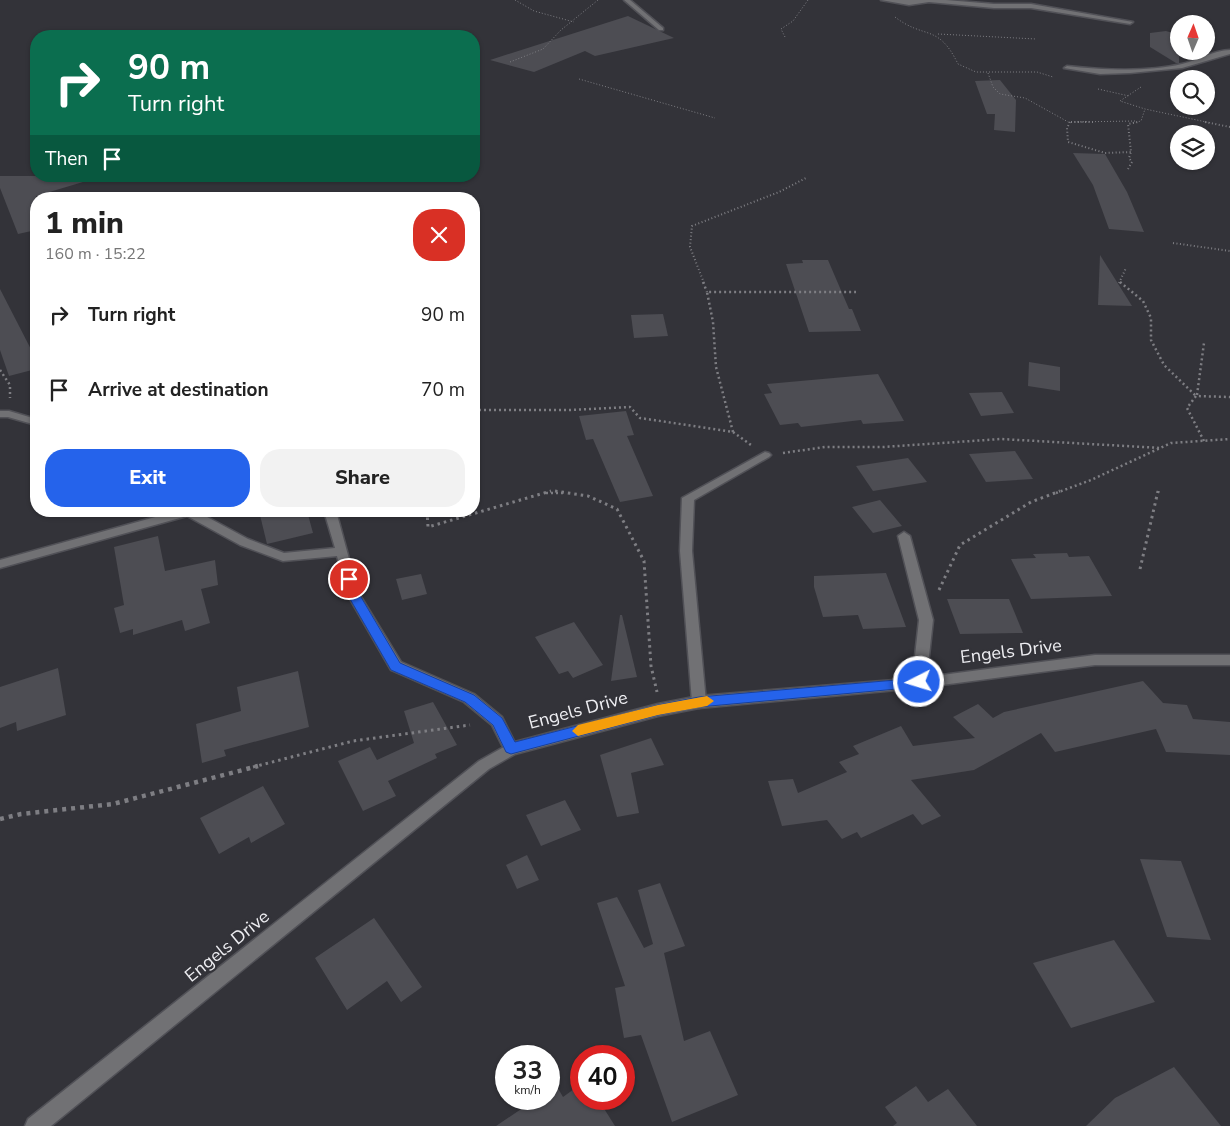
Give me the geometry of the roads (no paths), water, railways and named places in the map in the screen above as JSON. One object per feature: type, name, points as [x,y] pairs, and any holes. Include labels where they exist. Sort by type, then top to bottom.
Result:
[{"type":"street","points":[[627,0],[661,29]]},
{"type":"street","points":[[884,0],[909,3],[929,0],[994,6],[1032,6],[1130,22]]},
{"type":"street","points":[[1067,68],[1100,72],[1182,66],[1230,52]]},
{"type":"street","points":[[4,414],[30,420]]},
{"type":"street","points":[[699,702],[686,551],[688,498],[765,455]]},
{"type":"street","points":[[0,564],[169,517]]},
{"type":"street","points":[[196,517],[244,542],[283,557],[342,551]]},
{"type":"street","points":[[332,517],[352,592],[396,666],[469,698],[498,721],[511,748]]},
{"type":"street","points":[[904,536],[926,620],[919,682]]},
{"type":"street","name":"Engels Drive","points":[[35,1126],[484,766],[511,748],[658,710],[699,702],[919,682],[1096,660],[1230,660]]}]
